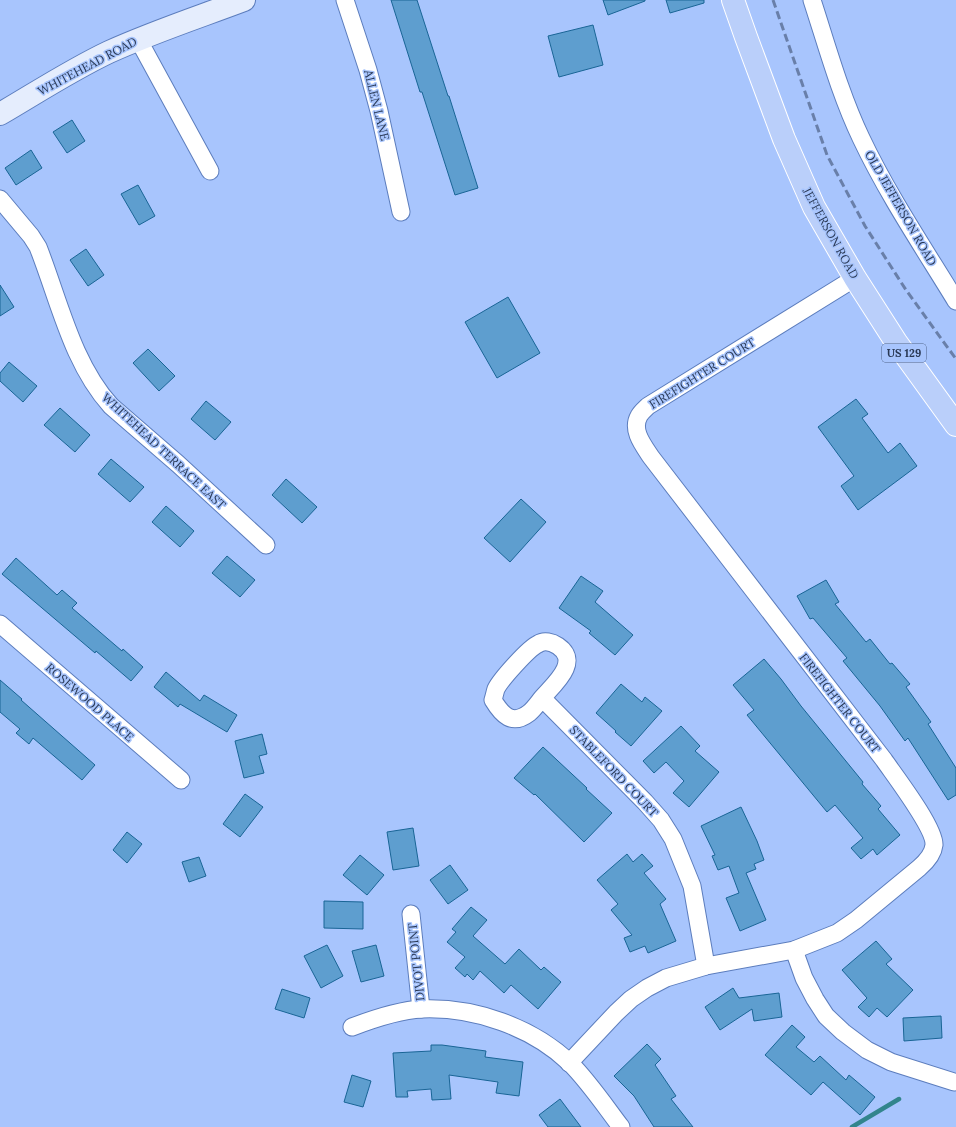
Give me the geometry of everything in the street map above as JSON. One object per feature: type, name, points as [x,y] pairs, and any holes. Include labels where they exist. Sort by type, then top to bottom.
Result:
[{"type":"highway","name":"JEFFERSON ROAD","points":[[733,0],[784,139],[814,207],[854,278],[896,342],[956,425]]},
{"type":"main road","name":"WHITEHEAD ROAD","points":[[0,114],[79,68],[108,53],[138,39],[244,0]]},
{"type":"street","name":"ALLEN LANE","points":[[345,0],[378,104],[401,212]]},
{"type":"street","name":"OLD JEFFERSON ROAD","points":[[812,0],[843,94],[860,136],[894,202],[956,301]]},
{"type":"street","points":[[138,39],[210,171]]},
{"type":"street","name":"WHITEHEAD TERRACE EAST","points":[[0,199],[31,236],[38,247],[72,341],[94,384],[102,395],[111,406],[178,464],[266,545]]},
{"type":"street","name":"FIREFIGHTER COURT","points":[[569,1062],[630,999],[666,978],[706,966],[794,950],[837,933],[856,920],[919,868],[931,854],[934,846],[934,839],[930,830],[884,760],[651,457],[639,438],[636,423],[640,414],[648,406],[854,278]]},
{"type":"street","name":"ROSEWOOD PLACE","points":[[0,624],[181,780]]},
{"type":"street","points":[[538,643],[554,643],[565,652],[568,660],[563,674],[542,698],[529,713],[518,718],[508,718],[498,710],[493,700],[496,690],[503,679],[529,650],[538,643]]},
{"type":"street","name":"STABLEFORD COURT","points":[[542,698],[645,802],[661,820],[673,839],[692,886],[706,966]]},
{"type":"street","name":"DIVOT POINT","points":[[411,914],[421,1009]]},
{"type":"street","points":[[794,950],[804,978],[815,999],[826,1016],[843,1032],[867,1050],[890,1062],[954,1082]]},
{"type":"street","points":[[352,1027],[372,1019],[421,1009],[438,1009],[462,1012],[495,1020],[523,1031],[547,1044],[569,1062],[582,1076],[621,1127]]},
{"type":"building","points":[[391,0],[417,0],[478,188],[455,195]]},
{"type":"building","points":[[603,0],[645,0],[645,1],[608,15]]},
{"type":"building","points":[[666,0],[704,0],[704,3],[670,13]]},
{"type":"building","points":[[593,25],[603,65],[559,77],[548,36]]},
{"type":"building","points":[[72,120],[85,141],[67,153],[53,132]]},
{"type":"building","points":[[31,150],[42,168],[16,185],[5,168]]},
{"type":"building","points":[[138,185],[155,216],[139,225],[121,194]]},
{"type":"building","points":[[86,249],[104,275],[88,286],[70,260]]},
{"type":"building","points":[[0,285],[14,307],[0,316]]},
{"type":"building","points":[[508,297],[540,353],[497,378],[465,322]]},
{"type":"building","points":[[148,349],[175,376],[159,391],[133,363]]},
{"type":"building","points":[[9,362],[37,386],[23,402],[0,381],[0,373]]},
{"type":"building","points":[[856,399],[868,414],[862,418],[888,453],[900,443],[917,466],[858,510],[841,486],[854,476],[818,427]]},
{"type":"building","points":[[206,401],[231,422],[215,440],[191,419]]},
{"type":"building","points":[[60,408],[90,435],[75,452],[44,425]]},
{"type":"building","points":[[111,459],[144,487],[130,502],[98,474]]},
{"type":"building","points":[[286,479],[317,507],[302,523],[272,495]]},
{"type":"building","points":[[521,499],[546,522],[510,562],[484,538]]},
{"type":"building","points":[[166,506],[194,531],[180,547],[152,522]]},
{"type":"building","points":[[227,556],[255,580],[240,597],[212,573]]},
{"type":"building","points":[[16,558],[57,595],[62,590],[77,603],[72,608],[143,667],[131,681],[96,651],[95,653],[2,574]]},
{"type":"building","points":[[581,576],[603,591],[595,602],[633,635],[615,655],[589,633],[591,631],[559,608]]},
{"type":"building","points":[[826,580],[839,602],[835,604],[866,642],[870,639],[890,664],[892,663],[910,684],[906,687],[931,722],[928,724],[956,768],[956,795],[948,800],[908,738],[905,741],[880,706],[843,661],[847,658],[813,618],[810,619],[797,596]]},
{"type":"building","points":[[764,659],[863,782],[862,784],[881,806],[878,809],[900,835],[877,855],[873,849],[861,859],[851,848],[863,838],[835,805],[827,812],[747,715],[754,710],[733,685]]},
{"type":"building","points":[[166,672],[200,701],[204,695],[237,715],[227,732],[180,704],[178,707],[154,687]]},
{"type":"building","points":[[0,680],[95,765],[82,780],[33,738],[29,744],[16,733],[20,729],[0,712]]},
{"type":"building","points":[[621,684],[642,702],[645,697],[662,711],[631,746],[596,713]]},
{"type":"building","points":[[681,726],[700,746],[695,751],[719,772],[689,807],[673,793],[684,781],[666,762],[654,773],[643,761]]},
{"type":"building","points":[[262,734],[267,754],[259,756],[264,773],[244,778],[235,741]]},
{"type":"building","points":[[543,747],[612,813],[584,842],[535,794],[534,795],[514,778]]},
{"type":"building","points":[[245,794],[263,807],[240,837],[223,824]]},
{"type":"building","points":[[741,807],[764,860],[754,864],[756,869],[746,873],[766,920],[740,931],[726,898],[739,893],[729,866],[718,870],[712,856],[715,855],[701,826]]},
{"type":"building","points":[[413,828],[419,866],[393,870],[387,832]]},
{"type":"building","points":[[127,832],[142,844],[127,863],[113,850]]},
{"type":"building","points":[[627,854],[633,862],[642,854],[653,866],[644,873],[666,899],[660,904],[676,941],[648,953],[645,946],[630,952],[624,938],[632,935],[611,910],[618,904],[597,880]]},
{"type":"building","points":[[360,855],[384,875],[367,895],[343,875]]},
{"type":"building","points":[[199,857],[206,876],[189,882],[182,862]]},
{"type":"building","points":[[450,865],[468,890],[448,904],[430,880]]},
{"type":"building","points":[[324,901],[363,902],[363,929],[324,928]]},
{"type":"building","points":[[471,907],[487,920],[473,936],[505,964],[519,949],[541,970],[544,967],[561,982],[538,1009],[511,985],[504,993],[480,971],[473,980],[467,974],[465,977],[455,968],[465,957],[447,942],[456,932],[452,929]]},
{"type":"building","points":[[876,941],[892,959],[886,964],[913,990],[887,1017],[877,1008],[869,1017],[858,1007],[867,998],[842,970]]},
{"type":"building","points":[[327,945],[343,976],[321,988],[304,956]]},
{"type":"building","points":[[376,945],[384,976],[361,982],[352,951]]},
{"type":"building","points":[[733,988],[739,998],[779,993],[782,1017],[754,1021],[752,1009],[720,1030],[705,1007]]},
{"type":"building","points":[[282,989],[310,998],[304,1018],[275,1009]]},
{"type":"building","points":[[941,1016],[942,1038],[904,1041],[903,1018]]},
{"type":"building","points":[[792,1025],[805,1037],[796,1047],[814,1062],[820,1056],[846,1080],[849,1075],[875,1097],[860,1115],[823,1082],[811,1095],[765,1055]]},
{"type":"building","points":[[647,1044],[661,1059],[655,1065],[676,1096],[671,1099],[693,1127],[654,1127],[634,1096],[614,1076]]},
{"type":"building","points":[[431,1045],[486,1051],[485,1057],[523,1062],[519,1096],[496,1093],[498,1082],[449,1075],[451,1099],[432,1100],[431,1089],[407,1091],[408,1097],[396,1097],[393,1053],[431,1051]]},
{"type":"building","points":[[352,1075],[371,1081],[363,1107],[344,1102]]},
{"type":"building","points":[[560,1099],[581,1127],[548,1127],[539,1115]]},
{"type":"waterway","points":[[852,1127],[899,1099]]},
{"type":"railway","points":[[773,0],[827,155],[865,226],[906,290],[956,359]]}]
